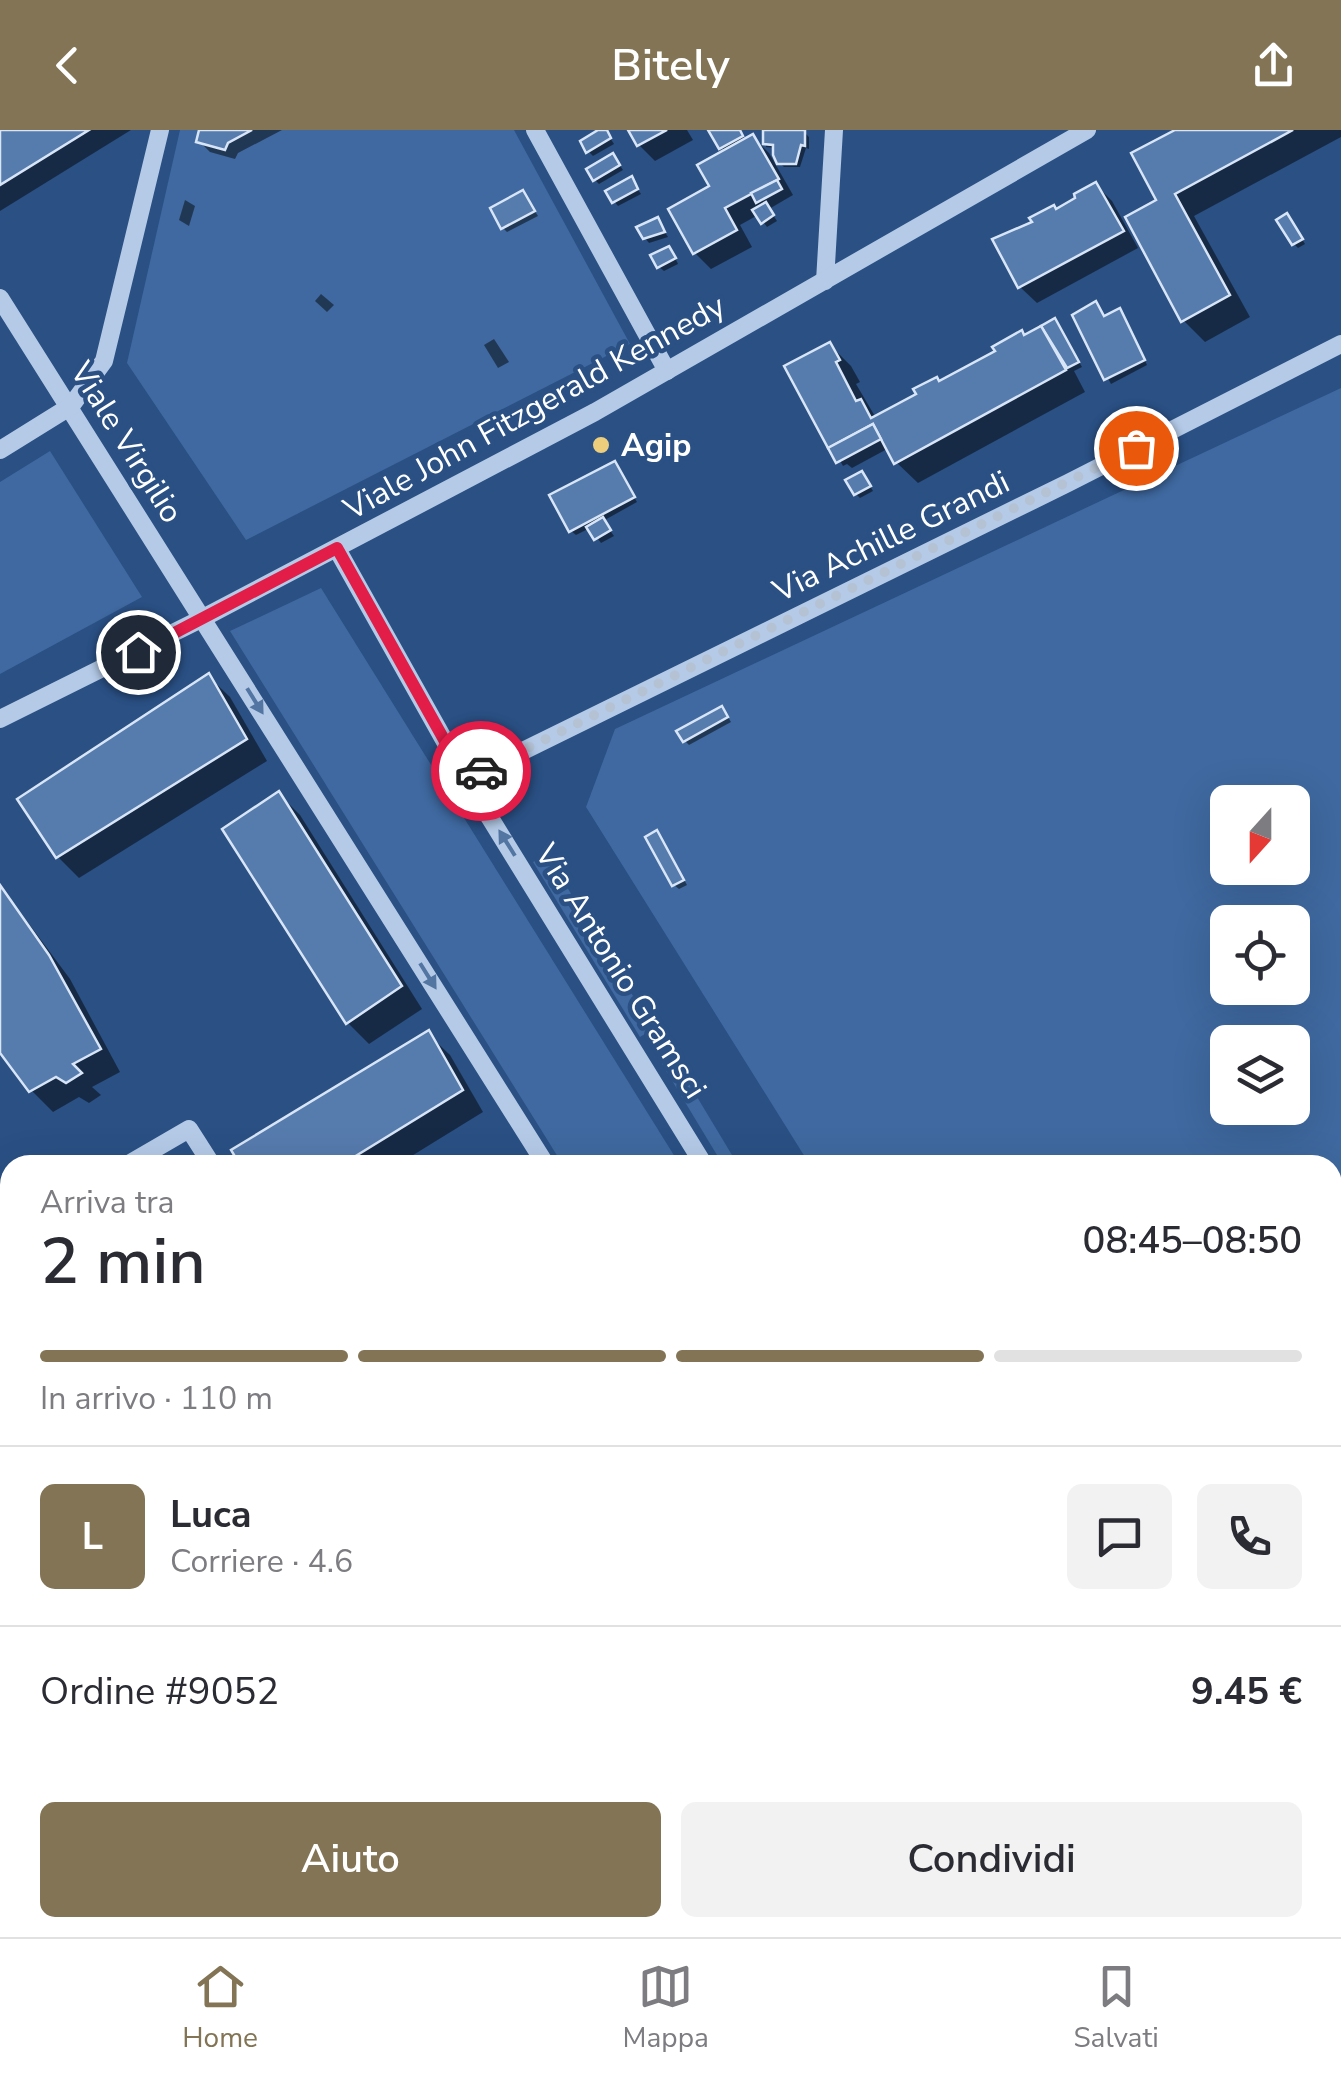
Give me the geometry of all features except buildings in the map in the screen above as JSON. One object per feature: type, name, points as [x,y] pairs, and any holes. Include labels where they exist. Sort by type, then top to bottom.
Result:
[{"type":"street","points":[[0,450],[71,406],[104,361],[160,130]]},
{"type":"street","points":[[535,130],[667,371]]},
{"type":"street","points":[[825,280],[834,130]]},
{"type":"street","name":"Viale John Fitzgerald Kennedy","points":[[0,720],[337,548],[667,371],[1087,130]]},
{"type":"street","name":"Viale Virgilio","points":[[0,298],[203,618]]},
{"type":"street","name":"Via Achille Grandi","points":[[466,779],[1341,344]]},
{"type":"street","name":"Via Antonio Gramsci","points":[[337,548],[466,779],[698,1155]]},
{"type":"street","points":[[203,618],[540,1155]]},
{"type":"street","points":[[144,1155],[189,1129],[206,1155]]},
{"type":"shaded area","points":[[180,130],[514,130],[630,344],[246,540],[127,363]]},
{"type":"shaded area","points":[[1341,388],[1341,1155],[804,1155],[586,807],[615,729]]},
{"type":"shaded area","points":[[50,451],[142,597],[0,674],[0,482]]},
{"type":"shaded area","points":[[321,588],[674,1155],[557,1155],[230,631]]},
{"type":"shaded area","points":[[547,854],[653,1029],[640,1037],[533,862]]},
{"type":"shaded area","points":[[673,1057],[732,1155],[717,1155],[662,1064]]},
{"type":"way so far","points":[[481,771],[1136,448]]},
{"type":"place","name":"Agip","points":[[601,445]]},
{"type":"route","points":[[138,652],[337,548],[466,779],[481,771]]}]
